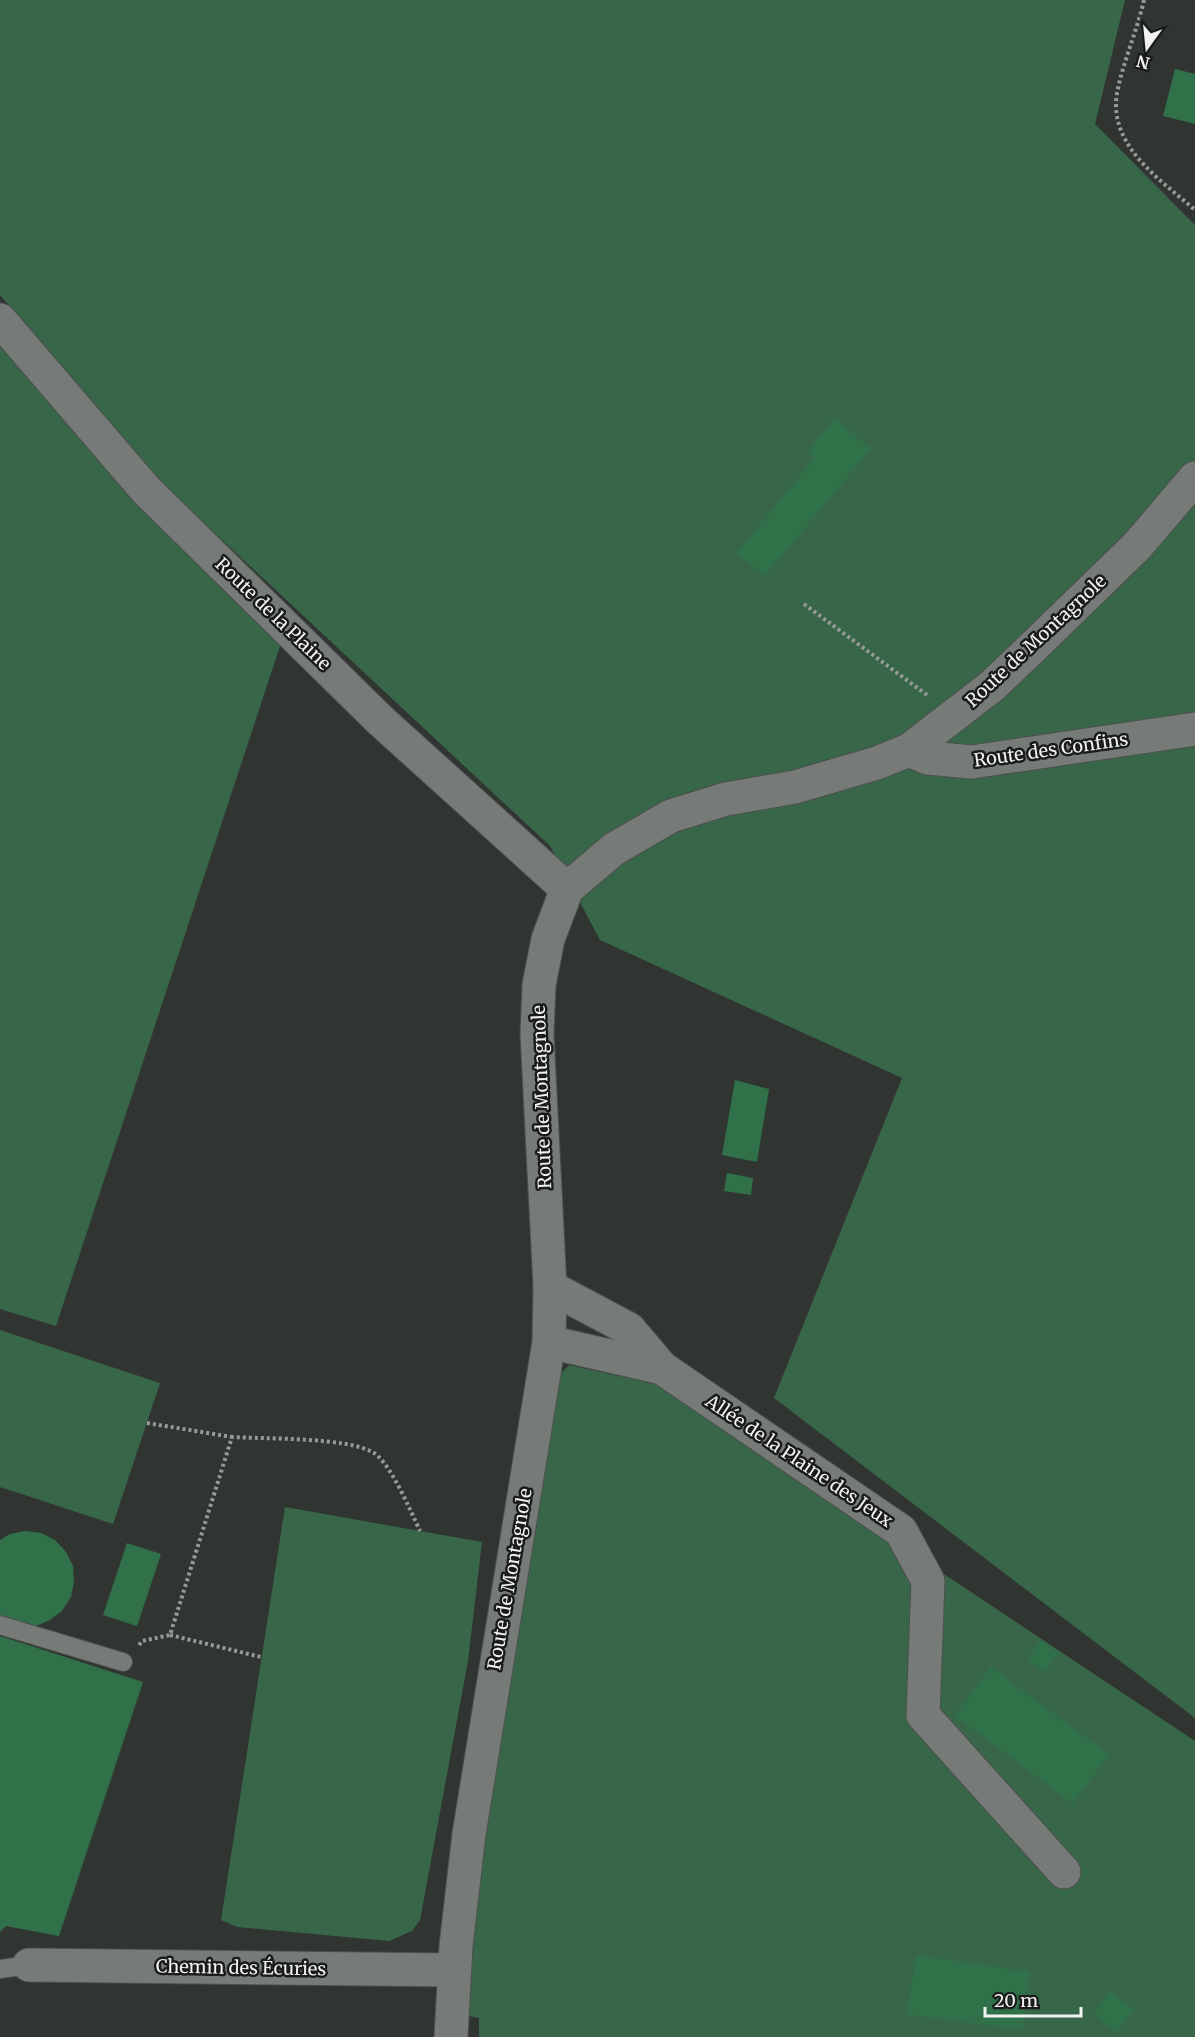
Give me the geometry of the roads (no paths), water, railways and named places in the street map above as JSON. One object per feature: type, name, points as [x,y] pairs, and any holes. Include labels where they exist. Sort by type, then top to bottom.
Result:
[{"type":"street","name":"Route de la Plaine","points":[[0,320],[146,489],[380,720],[567,889]]},
{"type":"street","name":"Route de Montagnole","points":[[451,2037],[454,1970],[469,1834],[549,1342],[550,1287],[537,1034],[539,985],[548,939],[567,889],[614,849],[671,816],[726,799],[795,787],[877,764],[909,750],[992,686],[1137,546],[1195,478]]},
{"type":"street","name":"Route des Confins","points":[[909,750],[927,758],[972,762],[1195,729]]},
{"type":"street","points":[[550,1287],[629,1329],[662,1368]]},
{"type":"street","points":[[549,1342],[662,1368]]},
{"type":"street","name":"Allée de la Plaine des Jeux","points":[[662,1368],[901,1531],[928,1581],[923,1715],[1064,1872]]},
{"type":"street","name":"Chemin des Écuries","points":[[14,1967],[454,1970]]},
{"type":"lane","points":[[0,1625],[123,1662]]}]
